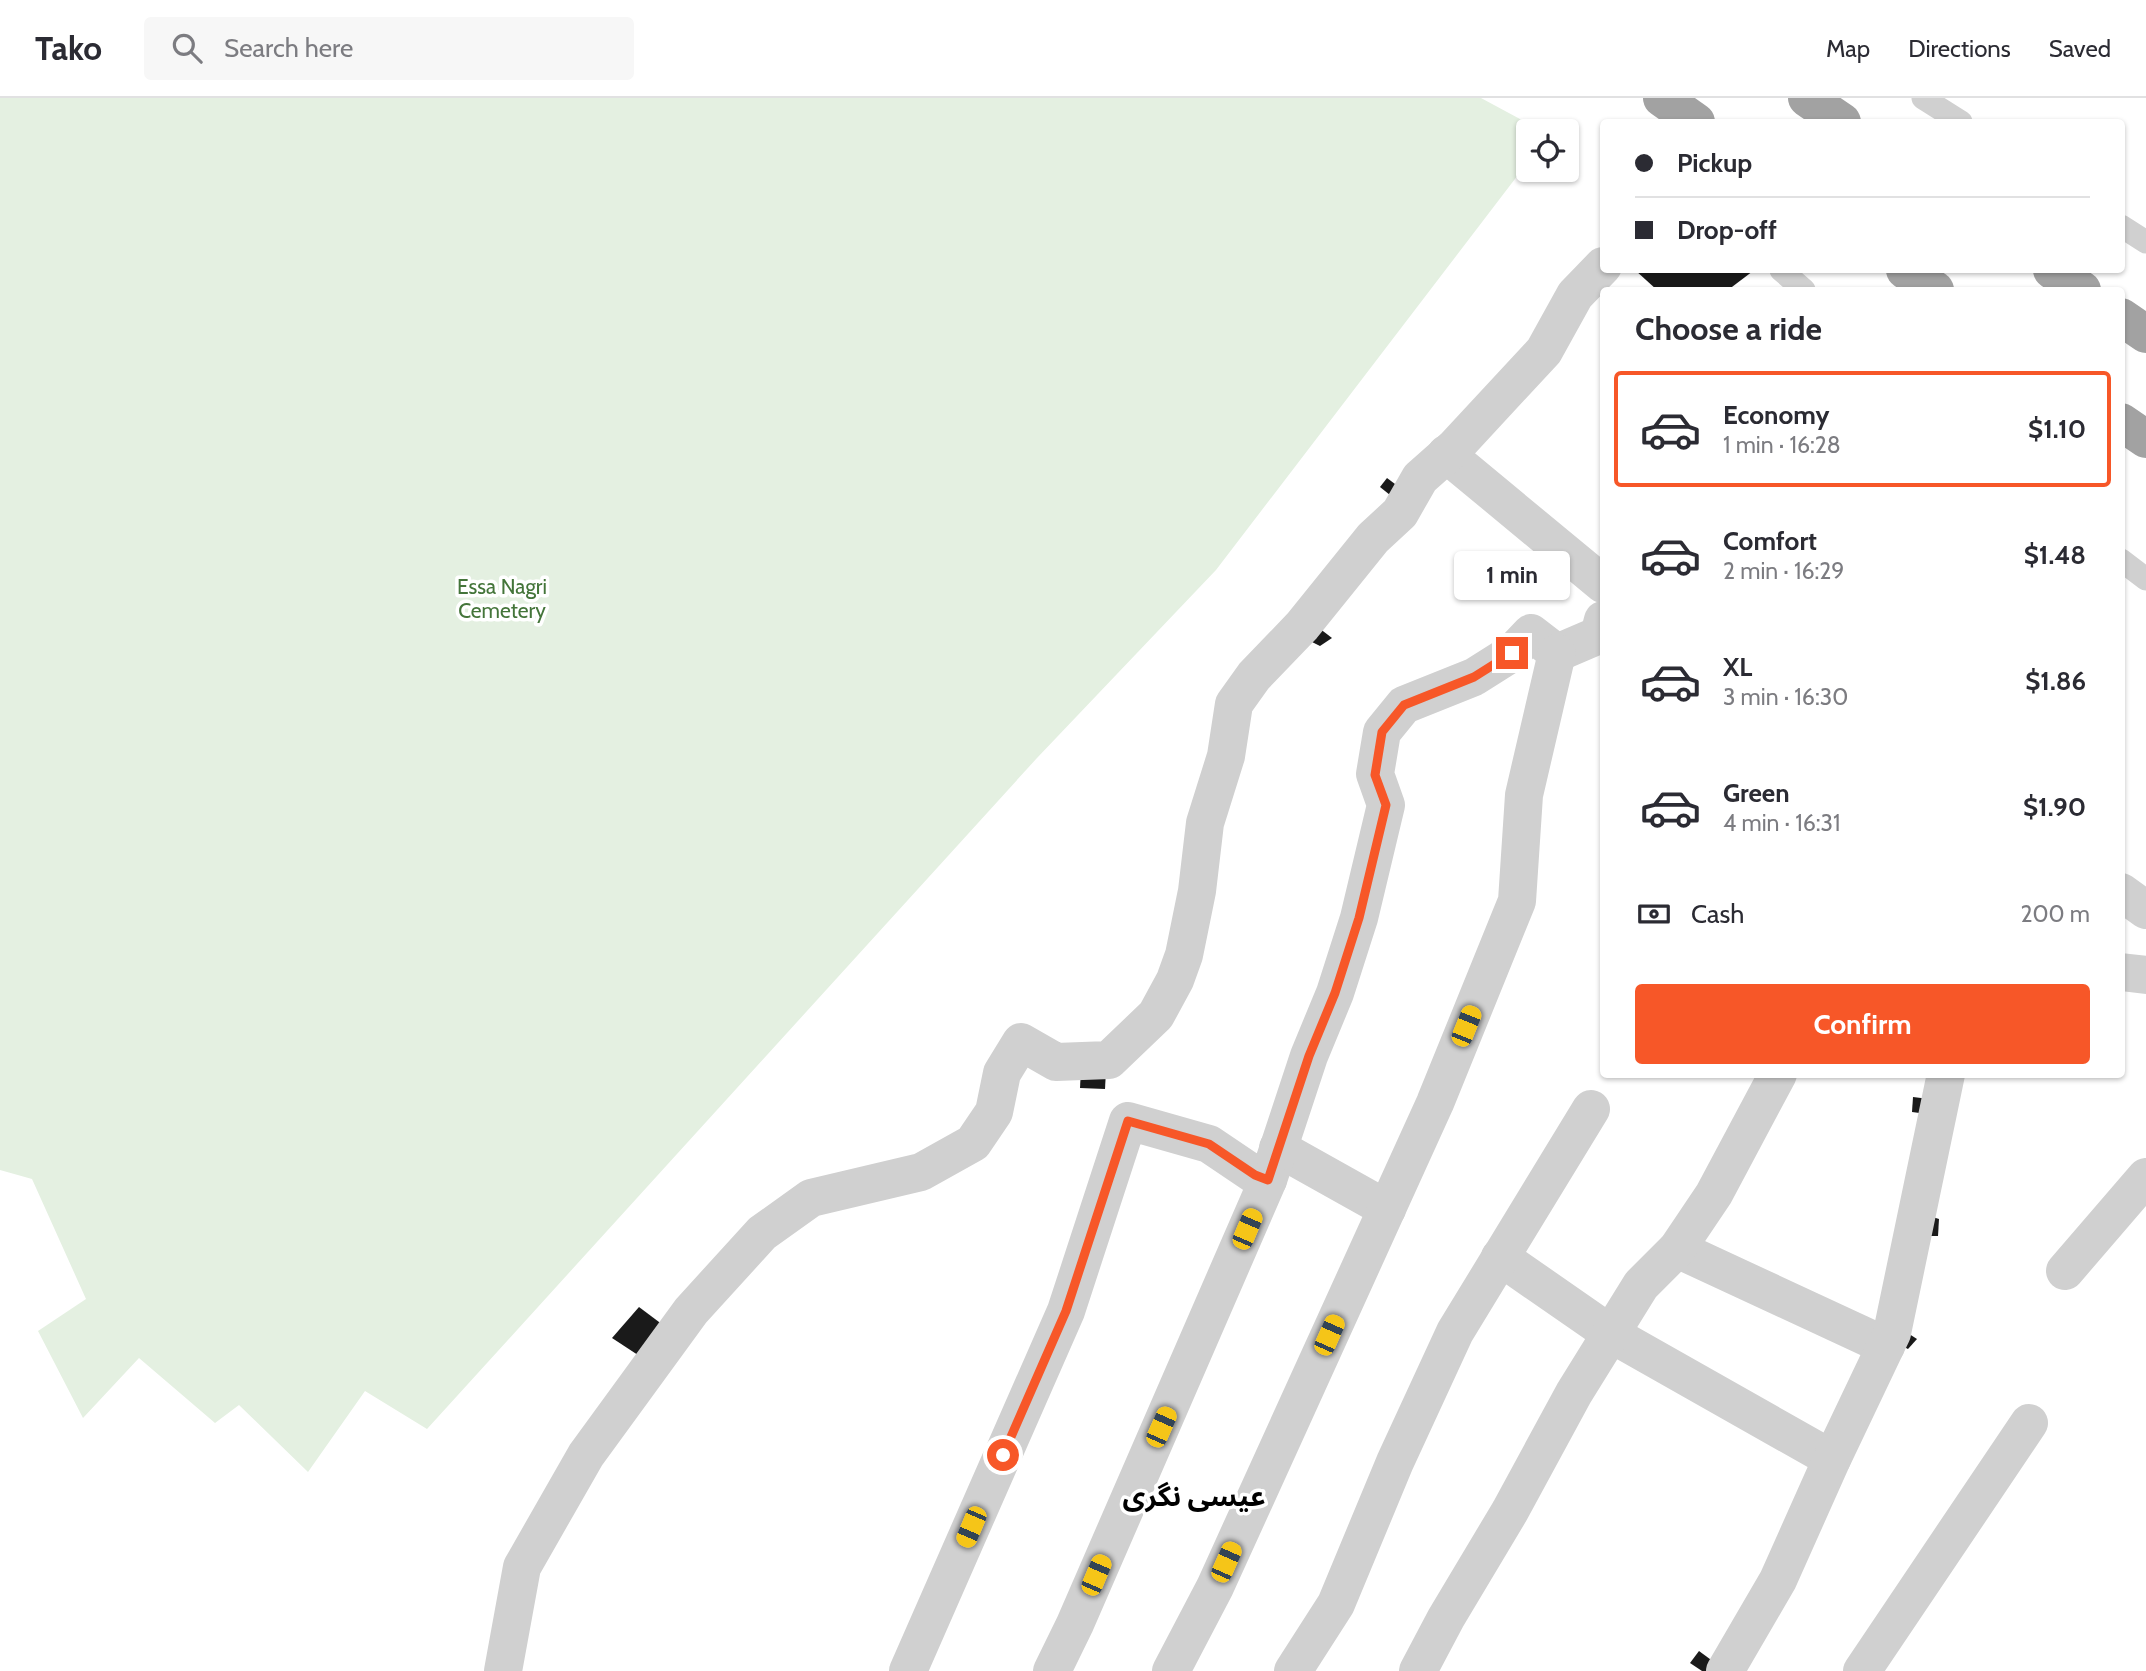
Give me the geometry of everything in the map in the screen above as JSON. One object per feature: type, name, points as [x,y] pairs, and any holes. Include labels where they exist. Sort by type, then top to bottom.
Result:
[{"type":"highway","points":[[1662,98],[1692,119]]},
{"type":"highway","points":[[1807,98],[1838,119]]},
{"type":"highway","points":[[1910,273],[1930,287]]},
{"type":"highway","points":[[2056,273],[2078,287]]},
{"type":"highway","points":[[2125,320],[2146,334]]},
{"type":"highway","points":[[2125,425],[2146,439]]},
{"type":"street","points":[[503,1671],[522,1567],[586,1455],[691,1311],[762,1233],[811,1198],[921,1172],[973,1143],[993,1112],[1002,1073],[1021,1042],[1056,1062],[1109,1060],[1156,1015],[1184,955],[1197,891],[1205,823],[1226,756],[1234,704],[1254,676],[1302,626],[1373,538],[1400,513],[1420,478],[1447,454],[1544,351],[1575,295],[1600,269]]},
{"type":"street","points":[[1447,454],[1600,582]]},
{"type":"street","points":[[1052,1671],[1273,1164],[1309,1056],[1335,993],[1359,918],[1386,805],[1375,775],[1382,732],[1404,705],[1474,677],[1512,653],[1531,633],[1586,646],[1524,795],[1517,901],[1435,1103],[1215,1587],[1171,1671]]},
{"type":"street","points":[[2125,895],[2146,910]]},
{"type":"street","points":[[2125,972],[2146,975]]},
{"type":"street","points":[[1418,1671],[1574,1394],[1641,1285],[1677,1249],[1714,1194],[1776,1078]]},
{"type":"street","points":[[1725,1671],[1778,1580],[1892,1333],[1945,1078]]},
{"type":"street","points":[[1293,1671],[1336,1604],[1395,1462],[1455,1332],[1591,1109]]},
{"type":"street","points":[[908,1671],[1066,1311],[1128,1121],[1209,1144],[1255,1175],[1273,1164]]},
{"type":"street","points":[[1273,1164],[1387,1209]]},
{"type":"street","points":[[2065,1271],[2146,1177]]},
{"type":"street","points":[[1677,1249],[1886,1346]]},
{"type":"street","points":[[1500,1257],[1611,1334],[1832,1459]]},
{"type":"street","points":[[1862,1671],[2029,1423]]},
{"type":"lane","points":[[1923,98],[1956,119]]},
{"type":"lane","points":[[2125,229],[2146,242]]},
{"type":"lane","points":[[1784,273],[1801,287]]},
{"type":"lane","points":[[2125,563],[2146,579]]},
{"type":"green space","name":"Essa Nagri Cemetery","points":[[0,98],[1481,98],[1520,119],[1516,119],[1516,178],[1216,570],[1037,758],[427,1429],[365,1391],[308,1472],[239,1405],[215,1423],[139,1358],[83,1418],[38,1331],[86,1299],[32,1179],[0,1170]]},
{"type":"building","points":[[1638,273],[1750,273],[1732,287],[1654,287]]},
{"type":"building","points":[[1387,478],[1403,490],[1395,499],[1380,487]]},
{"type":"building","points":[[1319,628],[1332,638],[1320,646],[1308,640]]},
{"type":"building","points":[[1081,1069],[1106,1070],[1105,1089],[1080,1088]]},
{"type":"building","points":[[1913,1097],[1929,1099],[1927,1114],[1912,1112]]},
{"type":"building","points":[[1923,1214],[1939,1219],[1938,1236],[1920,1236]]},
{"type":"building","points":[[639,1307],[663,1325],[641,1357],[612,1338]]},
{"type":"building","points":[[1903,1330],[1917,1339],[1908,1349],[1896,1343]]},
{"type":"building","points":[[1699,1651],[1718,1665],[1714,1671],[1702,1671],[1690,1663]]},
{"type":"district","name":"عیسی نگری","points":[[1194,1496]]},
{"type":"route","points":[[1003,1455],[1066,1311],[1128,1121],[1209,1144],[1255,1175],[1268,1180],[1359,918],[1386,805],[1375,775],[1382,732],[1404,705],[1474,677],[1512,653]]}]
